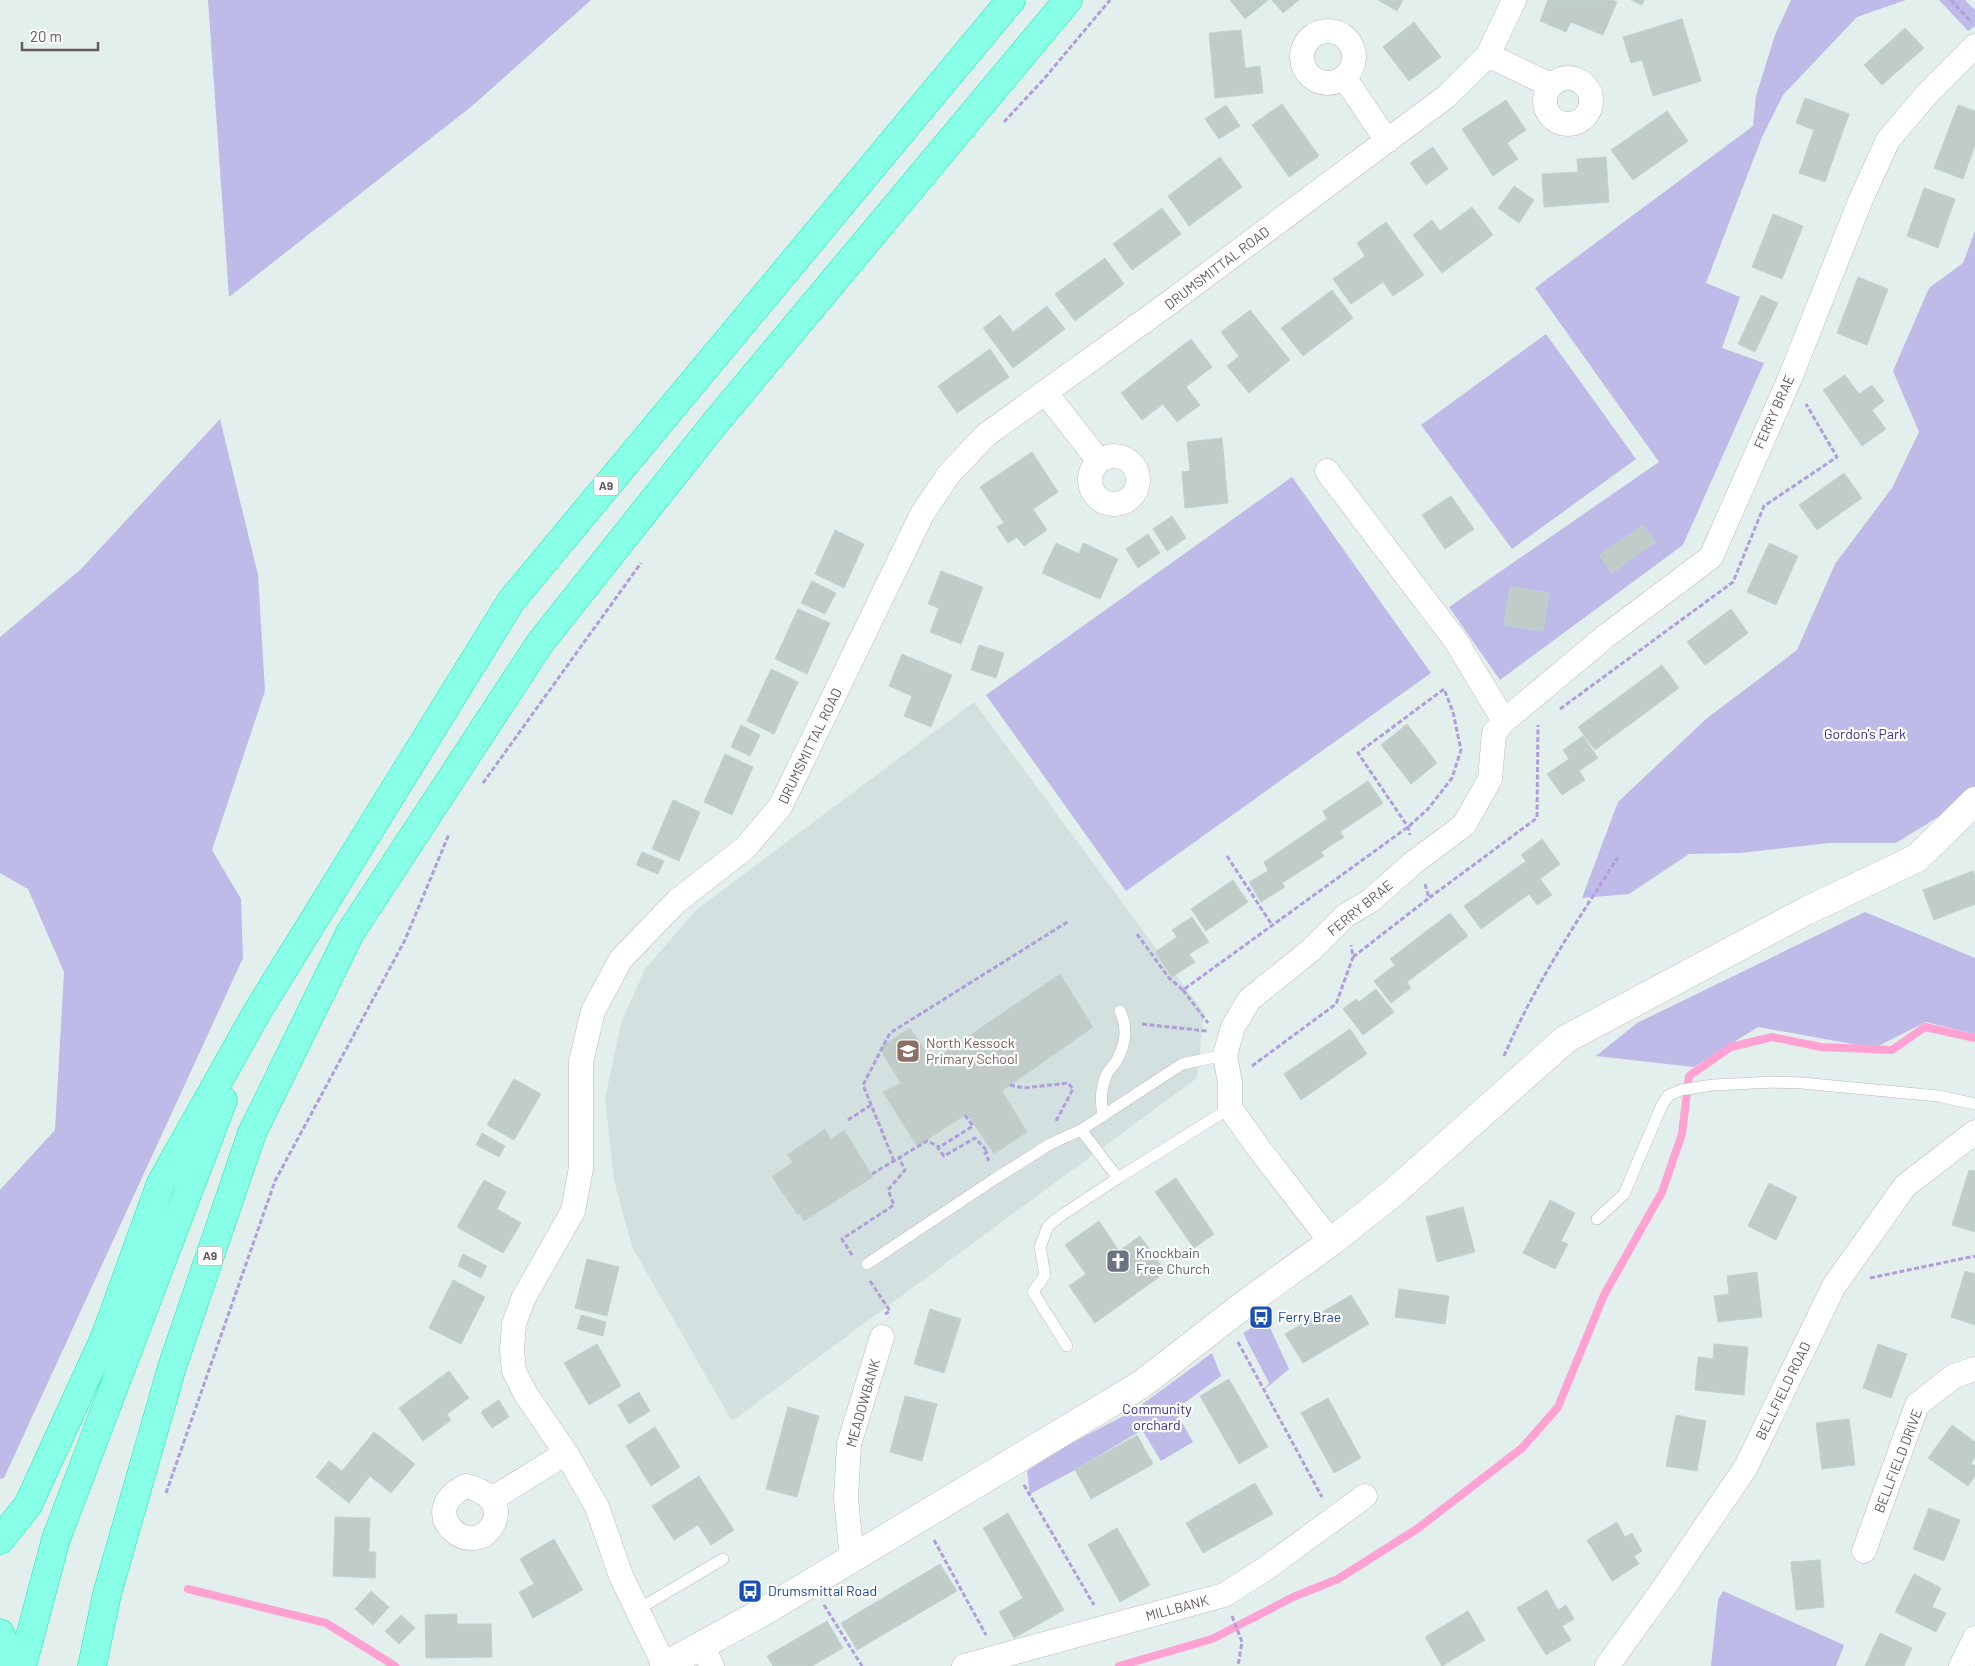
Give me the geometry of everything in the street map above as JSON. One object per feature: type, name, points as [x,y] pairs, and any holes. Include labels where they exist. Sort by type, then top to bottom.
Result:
[{"type":"highway","name":"A9","points":[[0,1540],[28,1505],[105,1337],[161,1183],[257,1012],[511,602],[1011,0]]},
{"type":"highway","name":"A9","points":[[92,1666],[107,1594],[172,1367],[252,1132],[350,933],[540,643],[715,423],[1068,0]]},
{"type":"highway","name":"A9","points":[[22,1666],[56,1539],[257,1012]]},
{"type":"highway","name":"A9","points":[[106,1666],[107,1594]]},
{"type":"highway","points":[[0,1633],[2,1637],[3,1666]]},
{"type":"street","name":"DRUMSMITTAL ROAD","points":[[664,1666],[621,1576],[597,1507],[566,1453],[524,1393],[514,1371],[514,1324],[523,1299],[573,1211],[581,1168],[581,1062],[593,1011],[621,959],[677,901],[745,848],[780,807],[922,514],[949,474],[986,434],[1165,306],[1447,96],[1488,55],[1514,0]]},
{"type":"street","name":"FERRY BRAE","points":[[1230,1108],[1230,1083],[1225,1054],[1233,1027],[1250,1000],[1311,950],[1346,915],[1370,901],[1413,863],[1464,825],[1490,779],[1494,733],[1504,722],[1606,636],[1711,556],[1790,378],[1861,200],[1888,140],[1927,94],[1975,46]]},
{"type":"street","points":[[1488,55],[1550,85]]},
{"type":"street","points":[[1344,77],[1387,141]]},
{"type":"street","points":[[1045,392],[1099,461]]},
{"type":"street","points":[[1327,471],[1456,641],[1504,722]]},
{"type":"street","points":[[664,1666],[707,1656],[810,1584],[1142,1384],[1226,1319],[1331,1242],[1394,1192],[1566,1039],[1806,911],[1917,858],[1975,801]]},
{"type":"street","points":[[1230,1108],[1331,1242]]},
{"type":"street","name":"BELLFIELD ROAD","points":[[1607,1666],[1663,1589],[1746,1467],[1834,1286],[1905,1186],[1975,1132]]},
{"type":"street","name":"MEADOWBANK","points":[[852,1559],[846,1498],[849,1444],[882,1337]]},
{"type":"street","name":"BELLFIELD DRIVE","points":[[1864,1551],[1918,1406],[1954,1376],[1975,1369]]},
{"type":"street","points":[[492,1499],[566,1453]]},
{"type":"street","name":"MILLBANK","points":[[964,1666],[1224,1595],[1266,1570],[1364,1496]]},
{"type":"street","points":[[1961,1666],[1975,1638]]},
{"type":"lane","points":[[1103,1116],[1101,1096],[1106,1076],[1117,1060],[1126,1036],[1126,1023],[1120,1011]]},
{"type":"lane","points":[[867,1264],[996,1178],[1055,1142],[1081,1130],[1182,1064],[1225,1054]]},
{"type":"lane","points":[[1597,1219],[1624,1194],[1662,1105],[1669,1095],[1682,1090],[1713,1085],[1802,1083],[1938,1096],[1975,1104]]},
{"type":"lane","points":[[1067,1346],[1033,1292],[1046,1275],[1040,1247],[1048,1226],[1058,1217],[1118,1178],[1230,1108]]},
{"type":"lane","points":[[1081,1130],[1118,1178]]},
{"type":"lane","points":[[638,1610],[723,1559]]},
{"type":"path","points":[[998,128],[1043,80],[1110,0]]},
{"type":"path","points":[[1951,0],[1975,28]]},
{"type":"path","points":[[481,786],[646,555]]},
{"type":"path","points":[[1183,990],[1408,827],[1428,809],[1452,778],[1461,750],[1453,712],[1444,689],[1358,753],[1408,827]]},
{"type":"path","points":[[163,1500],[275,1181],[405,940],[452,826]]},
{"type":"path","points":[[1227,856],[1272,925]]},
{"type":"path","points":[[1506,1092],[1498,1071],[1519,1021],[1575,924],[1618,857]]},
{"type":"path","points":[[1353,956],[1429,898]]},
{"type":"path","points":[[1230,1083],[1336,1004],[1353,956],[1346,915]]},
{"type":"path","points":[[894,1161],[863,1085],[890,1033],[1069,921]]},
{"type":"path","points":[[1126,1023],[1191,1028],[1206,1032],[1212,1029],[1183,990],[1169,978],[1137,934]]},
{"type":"path","points":[[1010,1085],[1024,1088],[1068,1083],[1073,1089],[1056,1118],[1055,1142]]},
{"type":"path","points":[[848,1120],[871,1105]]},
{"type":"path","points":[[940,1147],[973,1126],[964,1115]]},
{"type":"path","points":[[940,1147],[938,1148],[944,1156],[975,1138],[988,1152],[985,1153],[996,1178]]},
{"type":"path","points":[[872,1174],[928,1141],[940,1147]]},
{"type":"path","points":[[1834,1286],[1975,1256]]},
{"type":"path","points":[[1226,1319],[1334,1519]]},
{"type":"path","points":[[1011,1463],[1107,1627]]},
{"type":"path","points":[[921,1518],[999,1656]]},
{"type":"path","points":[[810,1584],[862,1666]]},
{"type":"path","points":[[1224,1595],[1242,1642],[1238,1666]]},
{"type":"shaded area","name":"North Kessock Primary School","points":[[974,702],[1204,1013],[1197,1078],[732,1421],[632,1247],[614,1180],[605,1099],[621,1023],[645,969],[696,910]]},
{"type":"green space","points":[[208,0],[591,0],[472,106],[229,297]]},
{"type":"green space","points":[[1791,0],[1906,0],[1857,17],[1783,95],[1762,137],[1706,283],[1740,297],[1722,348],[1764,363],[1683,545],[1500,680],[1449,607],[1659,462],[1535,288],[1753,126],[1756,96],[1775,35]]},
{"type":"green space","points":[[1939,0],[1965,0],[1975,10],[1975,26],[1968,31]]},
{"type":"green space","name":"Gordon's Park","points":[[1975,231],[1975,787],[1961,803],[1896,843],[1829,843],[1740,853],[1689,854],[1629,894],[1582,898],[1618,802],[1706,719],[1797,650],[1835,564],[1892,488],[1919,432],[1893,371],[1929,288],[1963,263]]},
{"type":"green space","points":[[1546,334],[1636,459],[1512,549],[1421,425]]},
{"type":"green space","points":[[220,419],[258,575],[265,691],[212,850],[241,899],[243,958],[4,1478],[0,1479],[0,1190],[55,1130],[64,972],[28,889],[0,873],[0,637],[81,569]]},
{"type":"green space","points":[[1292,477],[1431,673],[1126,891],[986,695]]},
{"type":"green space","points":[[1865,912],[1975,958],[1975,1034],[1926,1022],[1874,1048],[1758,1027],[1694,1067],[1596,1056],[1637,1023]]},
{"type":"green space","points":[[1266,1319],[1289,1369],[1264,1390],[1269,1383],[1243,1333]]},
{"type":"green space","name":"Community orchard","points":[[1212,1353],[1221,1376],[1175,1410],[1193,1442],[1161,1461],[1142,1430],[1030,1494],[1027,1471],[1058,1450],[1133,1411]]},
{"type":"green space","points":[[1723,1591],[1844,1645],[1836,1666],[1711,1666],[1718,1600]]},
{"type":"building","points":[[1230,0],[1268,0],[1245,19]]},
{"type":"building","points":[[1272,0],[1299,0],[1283,13]]},
{"type":"building","points":[[1378,0],[1403,0],[1397,11]]},
{"type":"building","points":[[1548,0],[1612,0],[1617,2],[1603,35],[1571,22],[1566,32],[1540,21]]},
{"type":"building","points":[[1631,0],[1644,0],[1642,5]]},
{"type":"building","points":[[1682,19],[1701,81],[1653,96],[1642,60],[1631,63],[1623,37]]},
{"type":"building","points":[[1414,22],[1441,57],[1409,81],[1383,47]]},
{"type":"building","points":[[1905,28],[1924,48],[1882,85],[1864,65]]},
{"type":"building","points":[[1241,30],[1245,68],[1260,66],[1263,93],[1215,98],[1209,33]]},
{"type":"building","points":[[1805,98],[1849,114],[1825,182],[1799,173],[1814,130],[1796,123]]},
{"type":"building","points":[[1506,100],[1526,130],[1507,143],[1518,159],[1493,176],[1462,129]]},
{"type":"building","points":[[1282,104],[1319,156],[1289,177],[1252,125]]},
{"type":"building","points":[[1226,105],[1240,126],[1219,139],[1205,119]]},
{"type":"building","points":[[1958,105],[1975,111],[1975,145],[1963,179],[1934,168]]},
{"type":"building","points":[[1667,111],[1688,141],[1633,180],[1611,150]]},
{"type":"building","points":[[1433,147],[1448,169],[1426,185],[1410,163]]},
{"type":"building","points":[[1220,157],[1242,187],[1189,226],[1168,196]]},
{"type":"building","points":[[1606,157],[1609,202],[1544,207],[1542,174],[1578,172],[1577,159]]},
{"type":"building","points":[[1514,186],[1534,200],[1519,223],[1498,208]]},
{"type":"building","points":[[1924,188],[1955,199],[1938,248],[1907,236]]},
{"type":"building","points":[[1472,207],[1493,235],[1442,273],[1413,235],[1432,220],[1440,231]]},
{"type":"building","points":[[1162,208],[1181,234],[1132,270],[1113,244]]},
{"type":"building","points":[[1773,214],[1803,226],[1782,279],[1752,267]]},
{"type":"building","points":[[1386,222],[1424,275],[1393,296],[1383,282],[1351,304],[1333,279],[1365,256],[1357,243]]},
{"type":"building","points":[[1105,258],[1124,284],[1075,321],[1055,294]]},
{"type":"building","points":[[1858,277],[1888,289],[1867,345],[1837,333]]},
{"type":"building","points":[[1332,290],[1353,318],[1303,356],[1281,328]]},
{"type":"building","points":[[1761,295],[1778,303],[1755,352],[1738,344]]},
{"type":"building","points":[[1047,306],[1065,329],[1013,368],[983,328],[1000,315],[1013,332]]},
{"type":"building","points":[[1250,310],[1290,360],[1249,393],[1227,366],[1239,356],[1221,332]]},
{"type":"building","points":[[1191,339],[1212,367],[1186,387],[1200,405],[1177,422],[1163,404],[1142,420],[1121,393]]},
{"type":"building","points":[[990,349],[1009,377],[957,413],[938,386]]},
{"type":"building","points":[[1845,375],[1859,394],[1872,385],[1884,401],[1872,410],[1886,429],[1862,446],[1823,390]]},
{"type":"building","points":[[1222,438],[1228,503],[1185,508],[1182,472],[1190,471],[1187,442]]},
{"type":"building","points":[[1032,452],[1058,492],[1033,509],[1047,530],[1024,546],[1017,537],[1008,543],[997,527],[1004,523],[980,487]]},
{"type":"building","points":[[1844,473],[1862,498],[1817,530],[1799,505]]},
{"type":"building","points":[[1451,496],[1474,529],[1445,549],[1422,515]]},
{"type":"building","points":[[1172,516],[1186,538],[1167,551],[1153,529]]},
{"type":"building","points":[[1643,525],[1655,542],[1612,573],[1600,555]]},
{"type":"building","points":[[835,530],[864,544],[844,588],[815,574]]},
{"type":"building","points":[[1148,534],[1160,553],[1138,568],[1126,549]]},
{"type":"building","points":[[1056,543],[1079,554],[1083,543],[1118,559],[1100,599],[1042,573]]},
{"type":"building","points":[[1769,543],[1798,556],[1776,605],[1747,592]]},
{"type":"building","points":[[941,571],[983,587],[961,644],[930,632],[939,608],[928,604]]},
{"type":"building","points":[[812,581],[836,593],[825,614],[801,603]]},
{"type":"building","points":[[1510,587],[1549,593],[1543,631],[1504,625]]},
{"type":"building","points":[[798,609],[830,623],[807,674],[775,659]]},
{"type":"building","points":[[1731,609],[1748,633],[1705,665],[1687,642]]},
{"type":"building","points":[[979,645],[1004,653],[996,678],[971,670]]},
{"type":"building","points":[[902,654],[952,675],[931,727],[904,716],[912,696],[889,686]]},
{"type":"building","points":[[1662,665],[1679,688],[1595,750],[1578,727]]},
{"type":"building","points":[[771,669],[798,682],[774,734],[747,721]]},
{"type":"building","points":[[1407,724],[1437,763],[1411,784],[1381,745]]},
{"type":"building","points":[[741,725],[760,735],[750,756],[731,747]]},
{"type":"building","points":[[1583,736],[1598,758],[1579,771],[1585,780],[1562,795],[1547,774],[1569,759],[1563,750]]},
{"type":"building","points":[[725,754],[753,767],[732,815],[704,802]]},
{"type":"building","points":[[1368,781],[1383,803],[1340,832],[1344,837],[1321,852],[1324,856],[1282,883],[1285,887],[1261,902],[1249,882],[1268,871],[1264,862],[1327,819],[1323,811]]},
{"type":"building","points":[[673,800],[700,812],[679,861],[652,849]]},
{"type":"building","points":[[1542,839],[1560,864],[1540,879],[1552,895],[1537,905],[1529,894],[1481,929],[1464,906],[1526,861],[1521,855]]},
{"type":"building","points":[[642,852],[664,861],[658,874],[636,865]]},
{"type":"building","points":[[1973,871],[1975,877],[1975,904],[1934,920],[1923,890]]},
{"type":"building","points":[[1233,880],[1248,902],[1206,931],[1191,909]]},
{"type":"building","points":[[1450,913],[1468,936],[1407,982],[1411,988],[1391,1003],[1374,981],[1395,965],[1390,959]]},
{"type":"building","points":[[1192,917],[1209,942],[1189,954],[1195,962],[1172,977],[1155,952],[1177,937],[1172,930]]},
{"type":"building","points":[[1060,974],[1093,1027],[1002,1091],[1027,1132],[994,1154],[967,1114],[917,1146],[883,1092],[901,1083],[879,1048],[910,1028],[932,1061]]},
{"type":"building","points":[[1376,989],[1394,1012],[1363,1035],[1343,1009],[1356,999],[1359,1002]]},
{"type":"building","points":[[1350,1029],[1367,1054],[1301,1100],[1284,1074]]},
{"type":"building","points":[[514,1079],[541,1094],[514,1140],[487,1125]]},
{"type":"building","points":[[825,1129],[831,1140],[844,1130],[873,1177],[804,1221],[772,1177],[793,1162],[787,1155]]},
{"type":"building","points":[[482,1133],[505,1146],[499,1157],[476,1145]]},
{"type":"building","points":[[1969,1170],[1975,1171],[1975,1232],[1952,1225]]},
{"type":"building","points":[[1176,1178],[1214,1234],[1194,1248],[1155,1192]]},
{"type":"building","points":[[484,1180],[506,1192],[497,1209],[521,1223],[503,1253],[457,1227]]},
{"type":"building","points":[[1769,1183],[1797,1197],[1776,1240],[1748,1226]]},
{"type":"building","points":[[1550,1200],[1575,1213],[1561,1241],[1568,1244],[1555,1269],[1523,1253]]},
{"type":"building","points":[[1463,1207],[1475,1252],[1437,1262],[1426,1217]]},
{"type":"building","name":"Knockbain Free Church","points":[[1099,1221],[1119,1251],[1140,1236],[1166,1272],[1095,1323],[1069,1286],[1086,1274],[1065,1245]]},
{"type":"building","points":[[463,1254],[487,1266],[481,1278],[458,1266]]},
{"type":"building","points":[[587,1259],[619,1267],[607,1316],[575,1308]]},
{"type":"building","points":[[1965,1271],[1975,1274],[1975,1325],[1951,1317]]},
{"type":"building","points":[[1757,1272],[1762,1317],[1718,1322],[1714,1296],[1729,1294],[1727,1276]]},
{"type":"building","points":[[453,1280],[485,1297],[461,1344],[429,1328]]},
{"type":"building","points":[[1399,1289],[1449,1296],[1445,1324],[1395,1317]]},
{"type":"building","points":[[1351,1295],[1369,1324],[1303,1363],[1285,1334]]},
{"type":"building","points":[[930,1309],[961,1319],[944,1373],[914,1364]]},
{"type":"building","points":[[581,1315],[606,1322],[603,1336],[577,1329]]},
{"type":"building","points":[[597,1344],[621,1386],[589,1405],[564,1363]]},
{"type":"building","points":[[1714,1344],[1748,1347],[1744,1395],[1695,1390],[1698,1357],[1713,1359]]},
{"type":"building","points":[[1878,1344],[1907,1354],[1891,1398],[1863,1388]]},
{"type":"building","points":[[449,1371],[469,1398],[447,1414],[451,1420],[423,1441],[399,1408]]},
{"type":"building","points":[[1229,1379],[1268,1447],[1239,1464],[1200,1396]]},
{"type":"building","points":[[639,1392],[650,1411],[629,1424],[618,1405]]},
{"type":"building","points":[[905,1396],[937,1404],[922,1461],[890,1452]]},
{"type":"building","points":[[1328,1398],[1361,1458],[1334,1473],[1301,1413]]},
{"type":"building","points":[[499,1400],[509,1417],[492,1428],[481,1412]]},
{"type":"building","points":[[788,1407],[819,1416],[797,1497],[766,1489]]},
{"type":"building","points":[[1676,1415],[1706,1421],[1697,1471],[1666,1466]]},
{"type":"building","points":[[1849,1419],[1855,1465],[1822,1469],[1816,1423]]},
{"type":"building","points":[[1952,1425],[1975,1442],[1975,1457],[1971,1463],[1975,1466],[1975,1476],[1968,1486],[1928,1458]]},
{"type":"building","points":[[655,1427],[680,1467],[651,1486],[626,1446]]},
{"type":"building","points":[[374,1432],[415,1464],[391,1493],[370,1476],[349,1503],[316,1477],[329,1461],[342,1471]]},
{"type":"building","points":[[1137,1435],[1153,1464],[1091,1499],[1075,1470]]},
{"type":"building","points":[[699,1476],[734,1530],[711,1545],[698,1525],[674,1540],[652,1506]]},
{"type":"building","points":[[1255,1483],[1273,1514],[1203,1553],[1186,1523]]},
{"type":"building","points":[[1929,1508],[1960,1520],[1944,1561],[1913,1549]]},
{"type":"building","points":[[1008,1513],[1064,1610],[1014,1638],[999,1612],[1023,1598],[983,1528]]},
{"type":"building","points":[[335,1517],[370,1518],[369,1552],[376,1552],[375,1578],[333,1576]]},
{"type":"building","points":[[1617,1522],[1625,1537],[1632,1533],[1642,1551],[1634,1556],[1639,1564],[1612,1581],[1587,1540]]},
{"type":"building","points":[[1117,1528],[1150,1585],[1120,1602],[1088,1545]]},
{"type":"building","points":[[554,1539],[583,1590],[533,1618],[519,1592],[534,1584],[520,1559]]},
{"type":"building","points":[[1820,1560],[1824,1607],[1796,1610],[1791,1562]]},
{"type":"building","points":[[940,1564],[957,1591],[857,1650],[841,1623]]},
{"type":"building","points":[[1914,1574],[1941,1588],[1932,1607],[1946,1613],[1936,1632],[1895,1612]]},
{"type":"building","points":[[1547,1590],[1558,1610],[1566,1605],[1574,1619],[1562,1626],[1571,1640],[1546,1655],[1517,1608]]},
{"type":"building","points":[[371,1591],[389,1607],[373,1625],[355,1609]]},
{"type":"building","points":[[1468,1611],[1485,1640],[1442,1666],[1425,1637]]},
{"type":"building","points":[[457,1614],[457,1624],[491,1624],[492,1657],[426,1658],[425,1615]]},
{"type":"building","points":[[401,1615],[415,1628],[399,1644],[385,1631]]},
{"type":"building","points":[[827,1621],[843,1648],[812,1666],[773,1666],[767,1656]]},
{"type":"building","points":[[1880,1633],[1912,1648],[1904,1666],[1865,1666]]},
{"type":"waterway","points":[[1119,1666],[1212,1639],[1293,1597],[1338,1579],[1417,1529],[1522,1448],[1558,1407],[1604,1295],[1662,1192],[1682,1134],[1689,1076],[1731,1047],[1772,1037],[1821,1047],[1892,1050],[1925,1027],[1975,1038]]},
{"type":"waterway","points":[[188,1589],[326,1623],[395,1666]]},
{"type":"place","name":"North Kessock Primary School","points":[[908,1051]]},
{"type":"place","name":"Knockbain Free Church","points":[[1118,1261]]},
{"type":"place","name":"Ferry Brae","points":[[1261,1317]]},
{"type":"place","name":"Drumsmittal Road","points":[[750,1591]]}]
